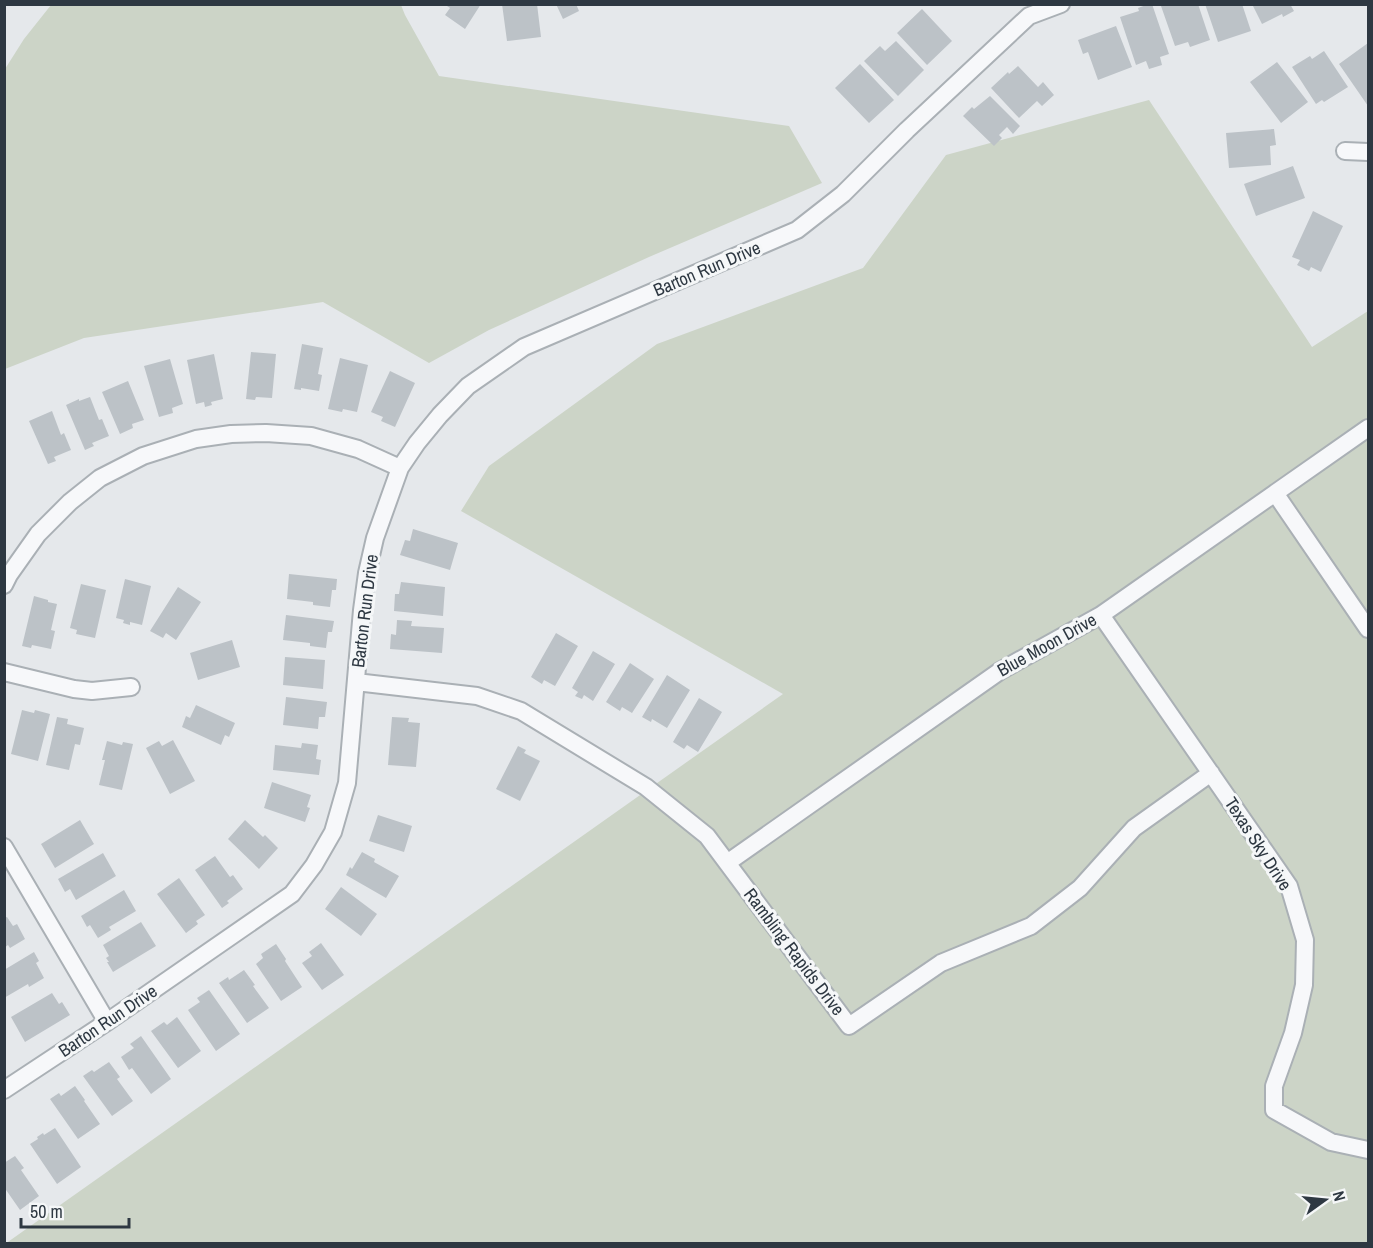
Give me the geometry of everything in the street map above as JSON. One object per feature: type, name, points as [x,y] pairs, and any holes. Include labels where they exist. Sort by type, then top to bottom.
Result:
[{"type":"street","name":"Barton Run Drive","points":[[4,1090],[107,1023],[292,894],[314,865],[333,832],[347,783],[362,610],[375,538],[400,468],[440,415],[468,386],[524,347],[797,230],[843,194],[1027,10],[1061,4]]},
{"type":"street","points":[[1345,151],[1368,152]]},
{"type":"street","name":"Blue Moon Drive","points":[[727,863],[1000,671],[1101,615],[1368,428]]},
{"type":"street","points":[[4,585],[38,534],[70,502],[100,478],[143,456],[196,439],[231,434],[266,433],[311,436],[358,449],[400,468]]},
{"type":"street","points":[[1275,493],[1368,629]]},
{"type":"street","name":"Texas Sky Drive","points":[[1101,615],[1289,886],[1305,940],[1304,985],[1293,1033],[1274,1086],[1274,1110],[1331,1142],[1368,1150]]},
{"type":"street","points":[[4,672],[74,689],[92,691],[131,687]]},
{"type":"street","name":"Rambling Rapids Drive","points":[[356,682],[477,696],[521,711],[646,787],[707,836],[849,1026],[941,963],[1031,926],[1080,888],[1134,828],[1211,773]]},
{"type":"street","points":[[4,847],[107,1023]]},
{"type":"shaded area","points":[[51,5],[401,5],[439,76],[789,126],[822,183],[649,257],[489,330],[429,363],[323,302],[84,338],[5,369],[5,69],[24,39]]},
{"type":"shaded area","points":[[1149,100],[1312,347],[1368,311],[1368,1243],[5,1244],[783,694],[461,511],[489,466],[657,344],[863,268],[946,155]]},
{"type":"building","points":[[444,4],[481,4],[465,29],[445,15],[450,8]]},
{"type":"building","points":[[502,4],[537,4],[541,37],[507,41]]},
{"type":"building","points":[[556,4],[576,4],[579,11],[563,19]]},
{"type":"building","points":[[1152,4],[1169,54],[1160,57],[1162,65],[1149,69],[1146,61],[1136,65],[1120,17],[1139,11],[1138,8]]},
{"type":"building","points":[[1198,4],[1210,40],[1190,47],[1188,42],[1175,46],[1161,6]]},
{"type":"building","points":[[1205,4],[1242,4],[1251,31],[1218,42]]},
{"type":"building","points":[[1252,4],[1290,4],[1294,11],[1262,24]]},
{"type":"building","points":[[922,9],[952,41],[927,65],[897,33]]},
{"type":"building","points":[[1116,26],[1132,67],[1098,80],[1088,52],[1083,54],[1078,40]]},
{"type":"building","points":[[896,41],[924,70],[898,96],[864,61],[880,46],[885,51]]},
{"type":"building","points":[[1368,43],[1368,106],[1339,64]]},
{"type":"building","points":[[1324,51],[1348,87],[1324,102],[1322,100],[1316,104],[1292,67]]},
{"type":"building","points":[[1277,62],[1308,102],[1281,123],[1250,82]]},
{"type":"building","points":[[860,64],[894,100],[869,123],[835,88]]},
{"type":"building","points":[[1018,66],[1038,87],[1043,82],[1054,95],[1042,106],[1037,101],[1019,118],[991,88]]},
{"type":"building","points":[[990,96],[1020,126],[1013,134],[1007,127],[999,135],[1002,138],[994,146],[963,116],[972,107],[974,109]]},
{"type":"building","points":[[1274,129],[1276,145],[1270,146],[1271,165],[1229,168],[1226,133]]},
{"type":"building","points":[[1293,166],[1305,198],[1256,216],[1244,184]]},
{"type":"building","points":[[1313,211],[1343,226],[1321,272],[1311,267],[1309,271],[1297,265],[1300,260],[1292,257]]},
{"type":"building","points":[[302,344],[323,348],[318,374],[322,375],[319,391],[294,389]]},
{"type":"building","points":[[251,352],[276,354],[272,398],[246,399]]},
{"type":"building","points":[[214,354],[223,399],[211,402],[212,405],[205,407],[204,402],[196,404],[187,360]]},
{"type":"building","points":[[340,358],[368,365],[357,412],[328,409]]},
{"type":"building","points":[[170,359],[183,404],[172,408],[173,413],[159,417],[144,366]]},
{"type":"building","points":[[390,371],[415,383],[395,427],[381,421],[383,417],[371,412]]},
{"type":"building","points":[[128,381],[144,420],[132,424],[133,428],[120,434],[102,392]]},
{"type":"building","points":[[90,397],[99,420],[102,419],[109,436],[92,443],[94,446],[85,450],[66,405]]},
{"type":"building","points":[[52,411],[61,435],[64,433],[71,450],[54,457],[56,461],[48,464],[29,421]]},
{"type":"building","points":[[413,529],[458,543],[450,570],[400,555],[405,540],[410,541]]},
{"type":"building","points":[[289,574],[337,579],[336,590],[332,590],[330,607],[313,605],[313,602],[287,599]]},
{"type":"building","points":[[125,579],[151,586],[142,625],[130,622],[130,625],[116,618]]},
{"type":"building","points":[[401,582],[445,587],[443,616],[394,611],[395,594],[399,594]]},
{"type":"building","points":[[81,584],[106,590],[95,638],[76,634],[77,630],[70,628]]},
{"type":"building","points":[[178,587],[201,602],[176,640],[166,633],[163,638],[150,631]]},
{"type":"building","points":[[34,596],[57,604],[51,630],[55,631],[51,649],[32,645],[31,648],[22,646]]},
{"type":"building","points":[[286,615],[334,621],[332,632],[328,632],[326,648],[310,646],[310,643],[283,640]]},
{"type":"building","points":[[397,620],[412,621],[411,626],[444,628],[442,653],[390,649],[391,634],[396,635]]},
{"type":"building","points":[[556,633],[578,646],[555,686],[544,680],[542,684],[531,677]]},
{"type":"building","points":[[232,640],[240,667],[198,680],[190,653]]},
{"type":"building","points":[[593,651],[615,664],[593,701],[584,695],[582,699],[575,696],[578,692],[572,688]]},
{"type":"building","points":[[285,657],[325,660],[323,689],[283,685]]},
{"type":"building","points":[[630,663],[654,679],[632,713],[622,707],[620,711],[606,702]]},
{"type":"building","points":[[667,675],[690,690],[667,728],[652,719],[651,722],[642,717]]},
{"type":"building","points":[[286,697],[327,702],[325,717],[319,717],[318,729],[283,725]]},
{"type":"building","points":[[699,698],[722,712],[698,752],[687,745],[684,749],[673,742]]},
{"type":"building","points":[[196,705],[235,723],[229,737],[225,735],[221,745],[182,727],[186,716],[190,718]]},
{"type":"building","points":[[22,710],[34,713],[35,710],[50,714],[38,761],[11,754]]},
{"type":"building","points":[[57,717],[68,719],[67,724],[84,728],[80,745],[75,744],[69,770],[46,765]]},
{"type":"building","points":[[392,717],[409,718],[408,722],[420,723],[416,767],[388,765]]},
{"type":"building","points":[[173,740],[195,781],[170,794],[146,748],[159,741],[162,746]]},
{"type":"building","points":[[107,741],[122,745],[123,742],[133,744],[122,790],[99,785]]},
{"type":"building","points":[[302,743],[318,745],[316,759],[321,760],[319,775],[273,770],[275,745],[301,748]]},
{"type":"building","points":[[518,746],[526,750],[524,753],[540,761],[520,801],[496,789]]},
{"type":"building","points":[[272,782],[311,795],[307,807],[310,808],[305,822],[264,808]]},
{"type":"building","points":[[378,815],[412,826],[404,852],[369,841]]},
{"type":"building","points":[[80,820],[94,844],[55,868],[41,844]]},
{"type":"building","points":[[245,820],[278,848],[259,869],[228,839]]},
{"type":"building","points":[[362,852],[375,859],[374,862],[399,876],[386,898],[346,875]]},
{"type":"building","points":[[103,853],[116,876],[76,900],[70,889],[65,892],[58,879]]},
{"type":"building","points":[[215,856],[230,877],[233,875],[243,889],[227,901],[229,903],[222,908],[195,870]]},
{"type":"building","points":[[179,878],[205,915],[196,921],[198,924],[186,933],[157,894]]},
{"type":"building","points":[[341,887],[377,914],[361,936],[325,909]]},
{"type":"building","points":[[124,890],[136,911],[109,927],[111,930],[98,938],[90,925],[87,927],[81,916]]},
{"type":"building","points":[[7,917],[13,926],[17,924],[25,939],[10,948],[8,945],[4,948],[4,918]]},
{"type":"building","points":[[141,922],[156,946],[113,972],[107,962],[109,962],[106,958],[109,956],[103,945]]},
{"type":"building","points":[[321,943],[344,975],[322,990],[302,963],[312,956],[309,952]]},
{"type":"building","points":[[276,944],[302,987],[281,1001],[256,964],[263,958],[261,954]]},
{"type":"building","points":[[34,952],[39,961],[36,963],[44,978],[4,998],[4,970]]},
{"type":"building","points":[[244,970],[269,1008],[247,1023],[219,983],[228,977],[229,980]]},
{"type":"building","points":[[209,990],[240,1034],[216,1051],[188,1010],[200,1002],[197,998]]},
{"type":"building","points":[[52,993],[59,1004],[62,1002],[70,1015],[25,1042],[11,1017]]},
{"type":"building","points":[[177,1017],[201,1051],[178,1068],[151,1031],[164,1022],[167,1025]]},
{"type":"building","points":[[141,1036],[171,1079],[151,1094],[132,1068],[129,1070],[121,1057],[134,1048],[130,1044]]},
{"type":"building","points":[[109,1062],[120,1077],[117,1079],[133,1101],[112,1116],[83,1076]]},
{"type":"building","points":[[75,1086],[100,1124],[78,1139],[50,1099],[59,1093],[61,1096]]},
{"type":"building","points":[[55,1128],[81,1167],[57,1184],[30,1144],[43,1133],[44,1135]]},
{"type":"building","points":[[15,1156],[24,1168],[21,1170],[39,1196],[20,1210],[4,1187],[4,1163]]}]
